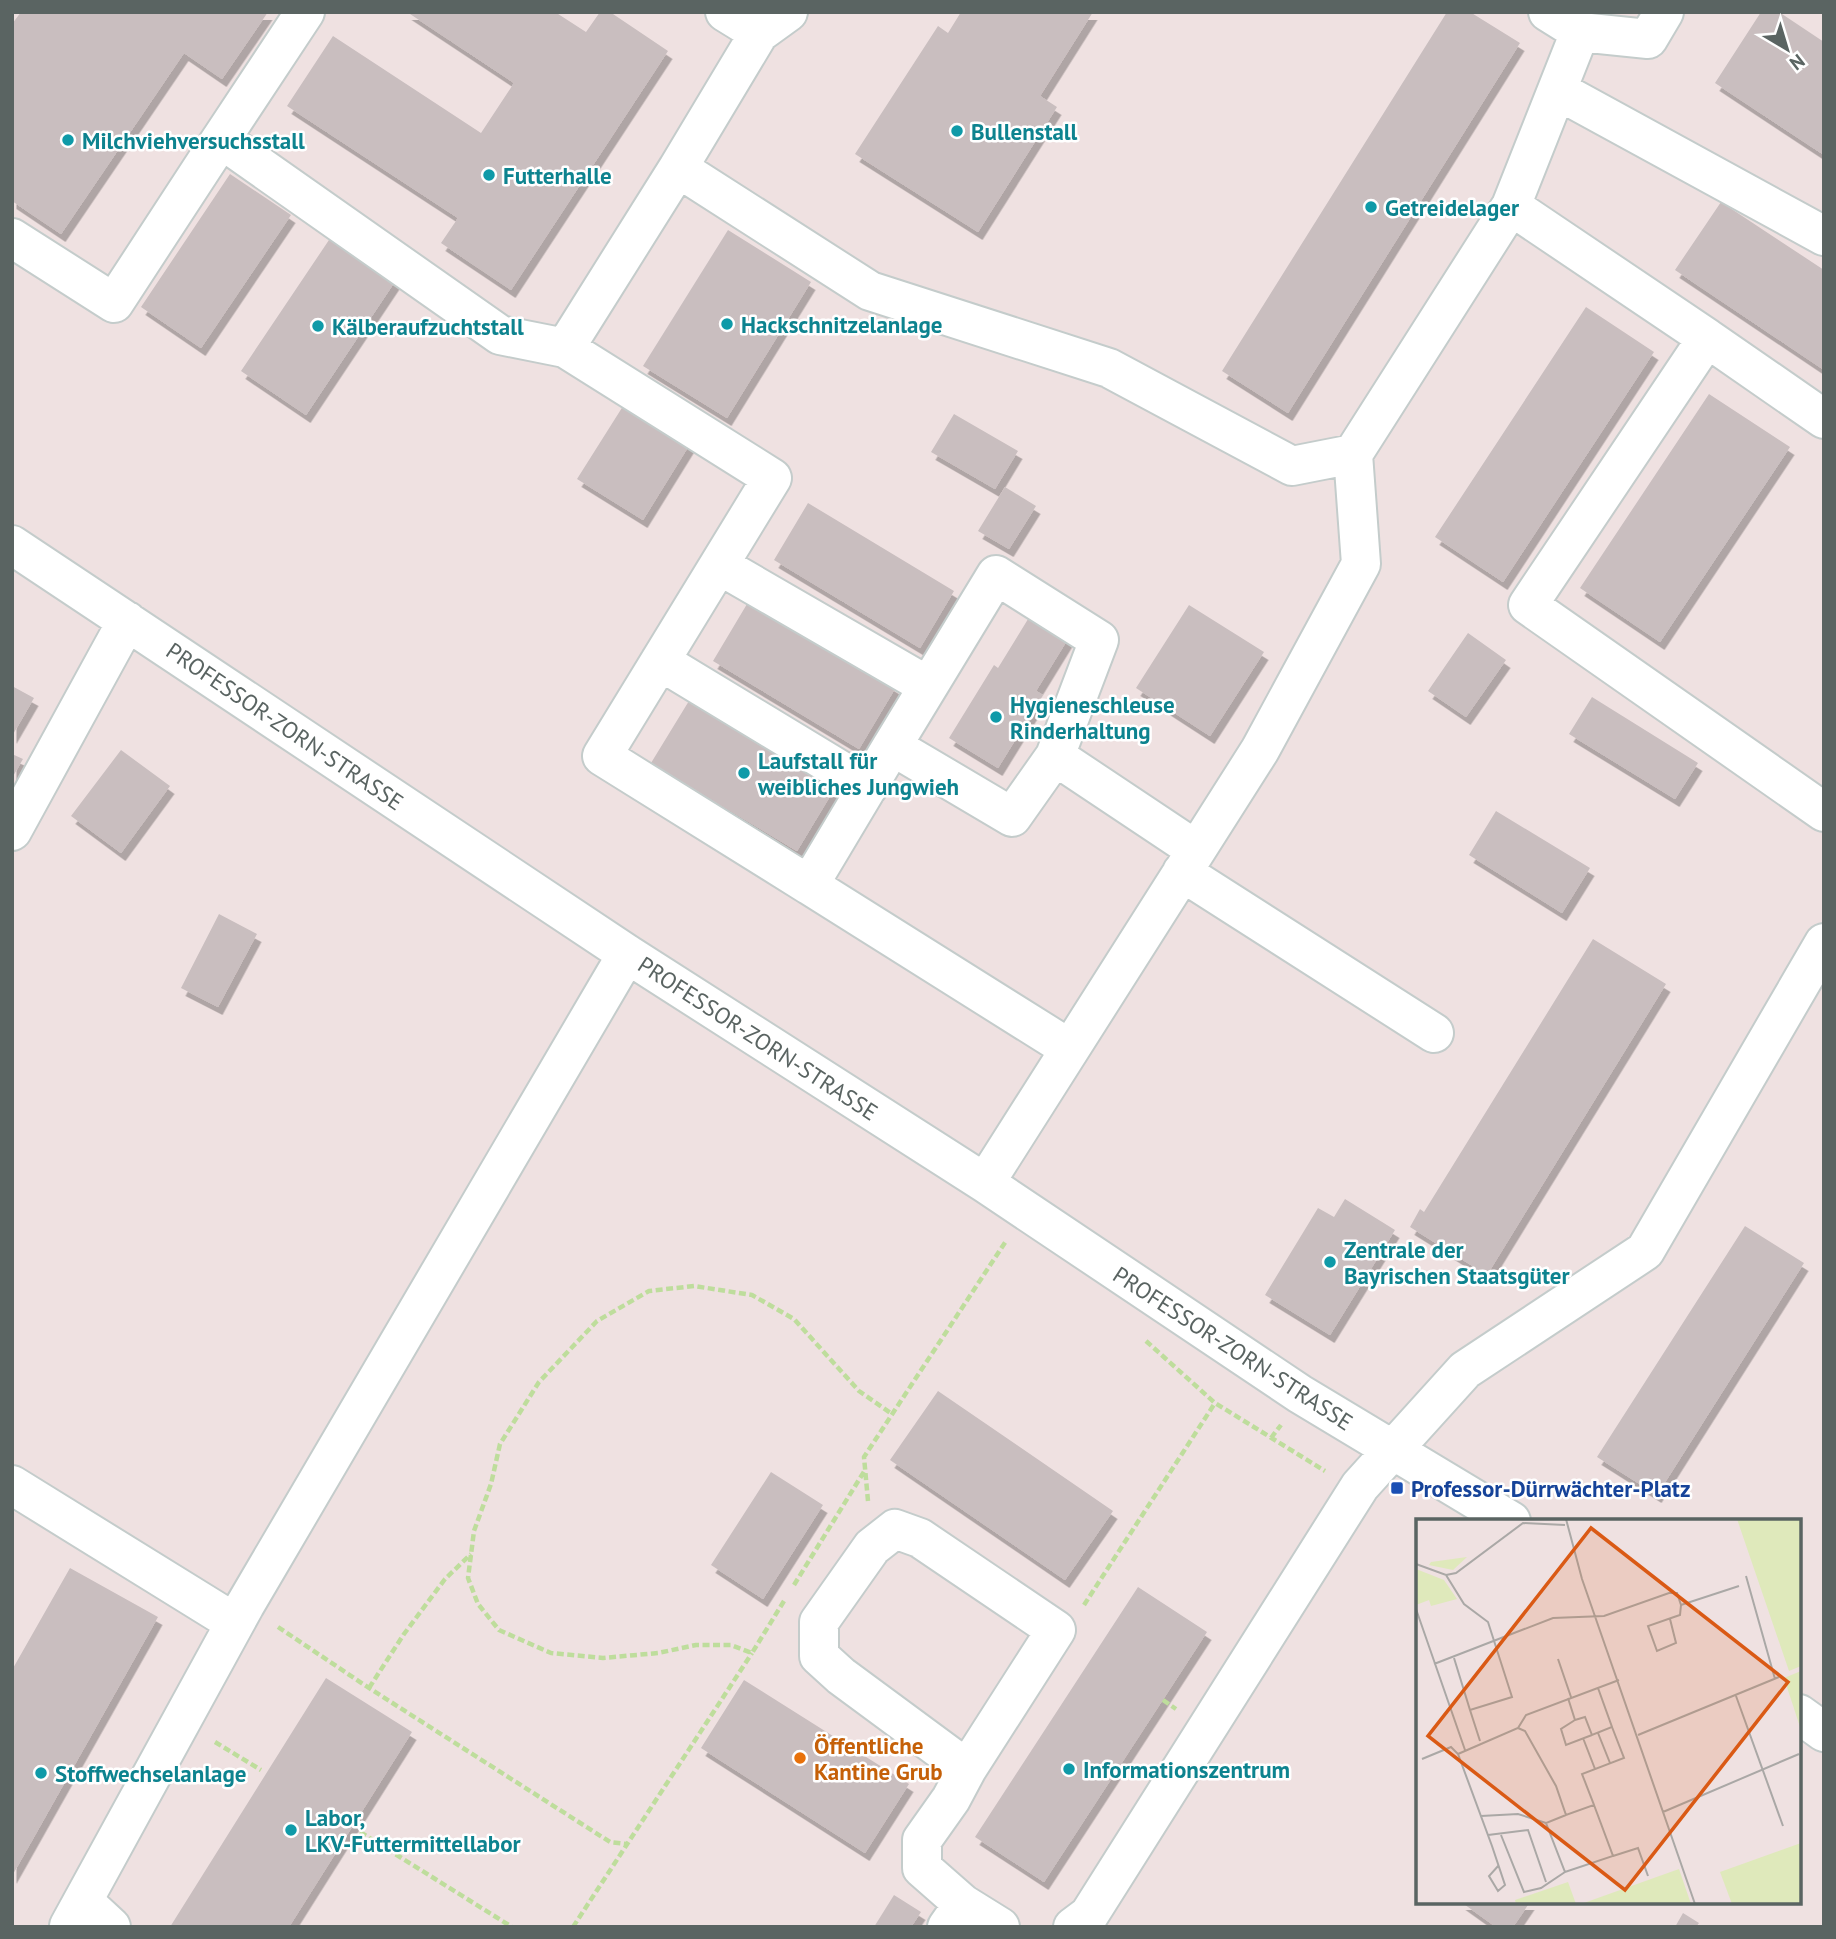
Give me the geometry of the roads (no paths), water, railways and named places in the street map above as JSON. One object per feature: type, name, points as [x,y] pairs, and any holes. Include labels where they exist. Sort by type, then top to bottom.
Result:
[{"type":"street","points":[[12,238],[114,303],[305,12]]},
{"type":"street","points":[[565,348],[773,23],[725,12]]},
{"type":"street","points":[[1548,12],[1580,32],[1648,38],[1664,12]]},
{"type":"street","points":[[985,1183],[1260,750],[1361,564],[1353,454],[1511,206],[1580,32]]},
{"type":"street","points":[[1557,90],[1824,236]]},
{"type":"street","points":[[222,139],[500,335],[565,348],[772,478],[602,756],[1070,1049]]},
{"type":"street","points":[[678,168],[870,291],[1109,368],[1292,466],[1353,454]]},
{"type":"street","points":[[1511,206],[1824,419]]},
{"type":"street","points":[[1707,338],[1528,605],[1824,812]]},
{"type":"street","name":"PROFESSOR-ZORN-STRASSE","points":[[12,545],[627,954],[985,1183],[1300,1395],[1508,1519]]},
{"type":"street","points":[[719,565],[928,686]]},
{"type":"street","points":[[809,885],[867,787],[996,575],[1099,640],[1055,755],[1012,817],[892,746]]},
{"type":"street","points":[[12,831],[127,621]]},
{"type":"street","points":[[660,661],[867,787]]},
{"type":"street","points":[[1055,755],[1189,861],[1434,1033]]},
{"type":"street","points":[[1073,1927],[1088,1915],[1360,1486],[1465,1370],[1645,1251],[1824,943]]},
{"type":"street","points":[[111,1927],[76,1913],[240,1614],[627,954]]},
{"type":"street","points":[[12,1485],[240,1614]]},
{"type":"street","points":[[967,1769],[841,1676],[819,1656],[819,1622],[872,1547],[895,1529],[920,1538],[1056,1630],[967,1769],[951,1799],[922,1840],[922,1868],[955,1915],[1000,1927]]},
{"type":"street","points":[[1801,1715],[1824,1732]]},
{"type":"place","name":"Bullenstall","points":[[957,131]]},
{"type":"place","name":"Milchviehversuchsstall","points":[[68,140]]},
{"type":"place","name":"Futterhalle","points":[[489,175]]},
{"type":"place","name":"Getreidelager","points":[[1371,207]]},
{"type":"place","name":"Hackschnitzelanlage","points":[[727,324]]},
{"type":"place","name":"Kälberaufzuchtstall","points":[[318,326]]},
{"type":"place","name":"Hygieneschleuse Rinderhaltung","points":[[996,717]]},
{"type":"place","name":"Laufstall für weibliches Jungwieh","points":[[744,773]]},
{"type":"place","name":"Zentrale der Bayrischen Staatsgüter","points":[[1330,1262]]},
{"type":"place","name":"Professor-Dürrwächter-Platz","points":[[1397,1488]]},
{"type":"place","name":"Öffentliche Kantine Grub","points":[[800,1758]]},
{"type":"place","name":"Informationszentrum","points":[[1069,1769]]},
{"type":"place","name":"Stoffwechselanlage","points":[[41,1773]]},
{"type":"place","name":"Labor, LKV-Futtermittellabor","points":[[291,1830]]}]
